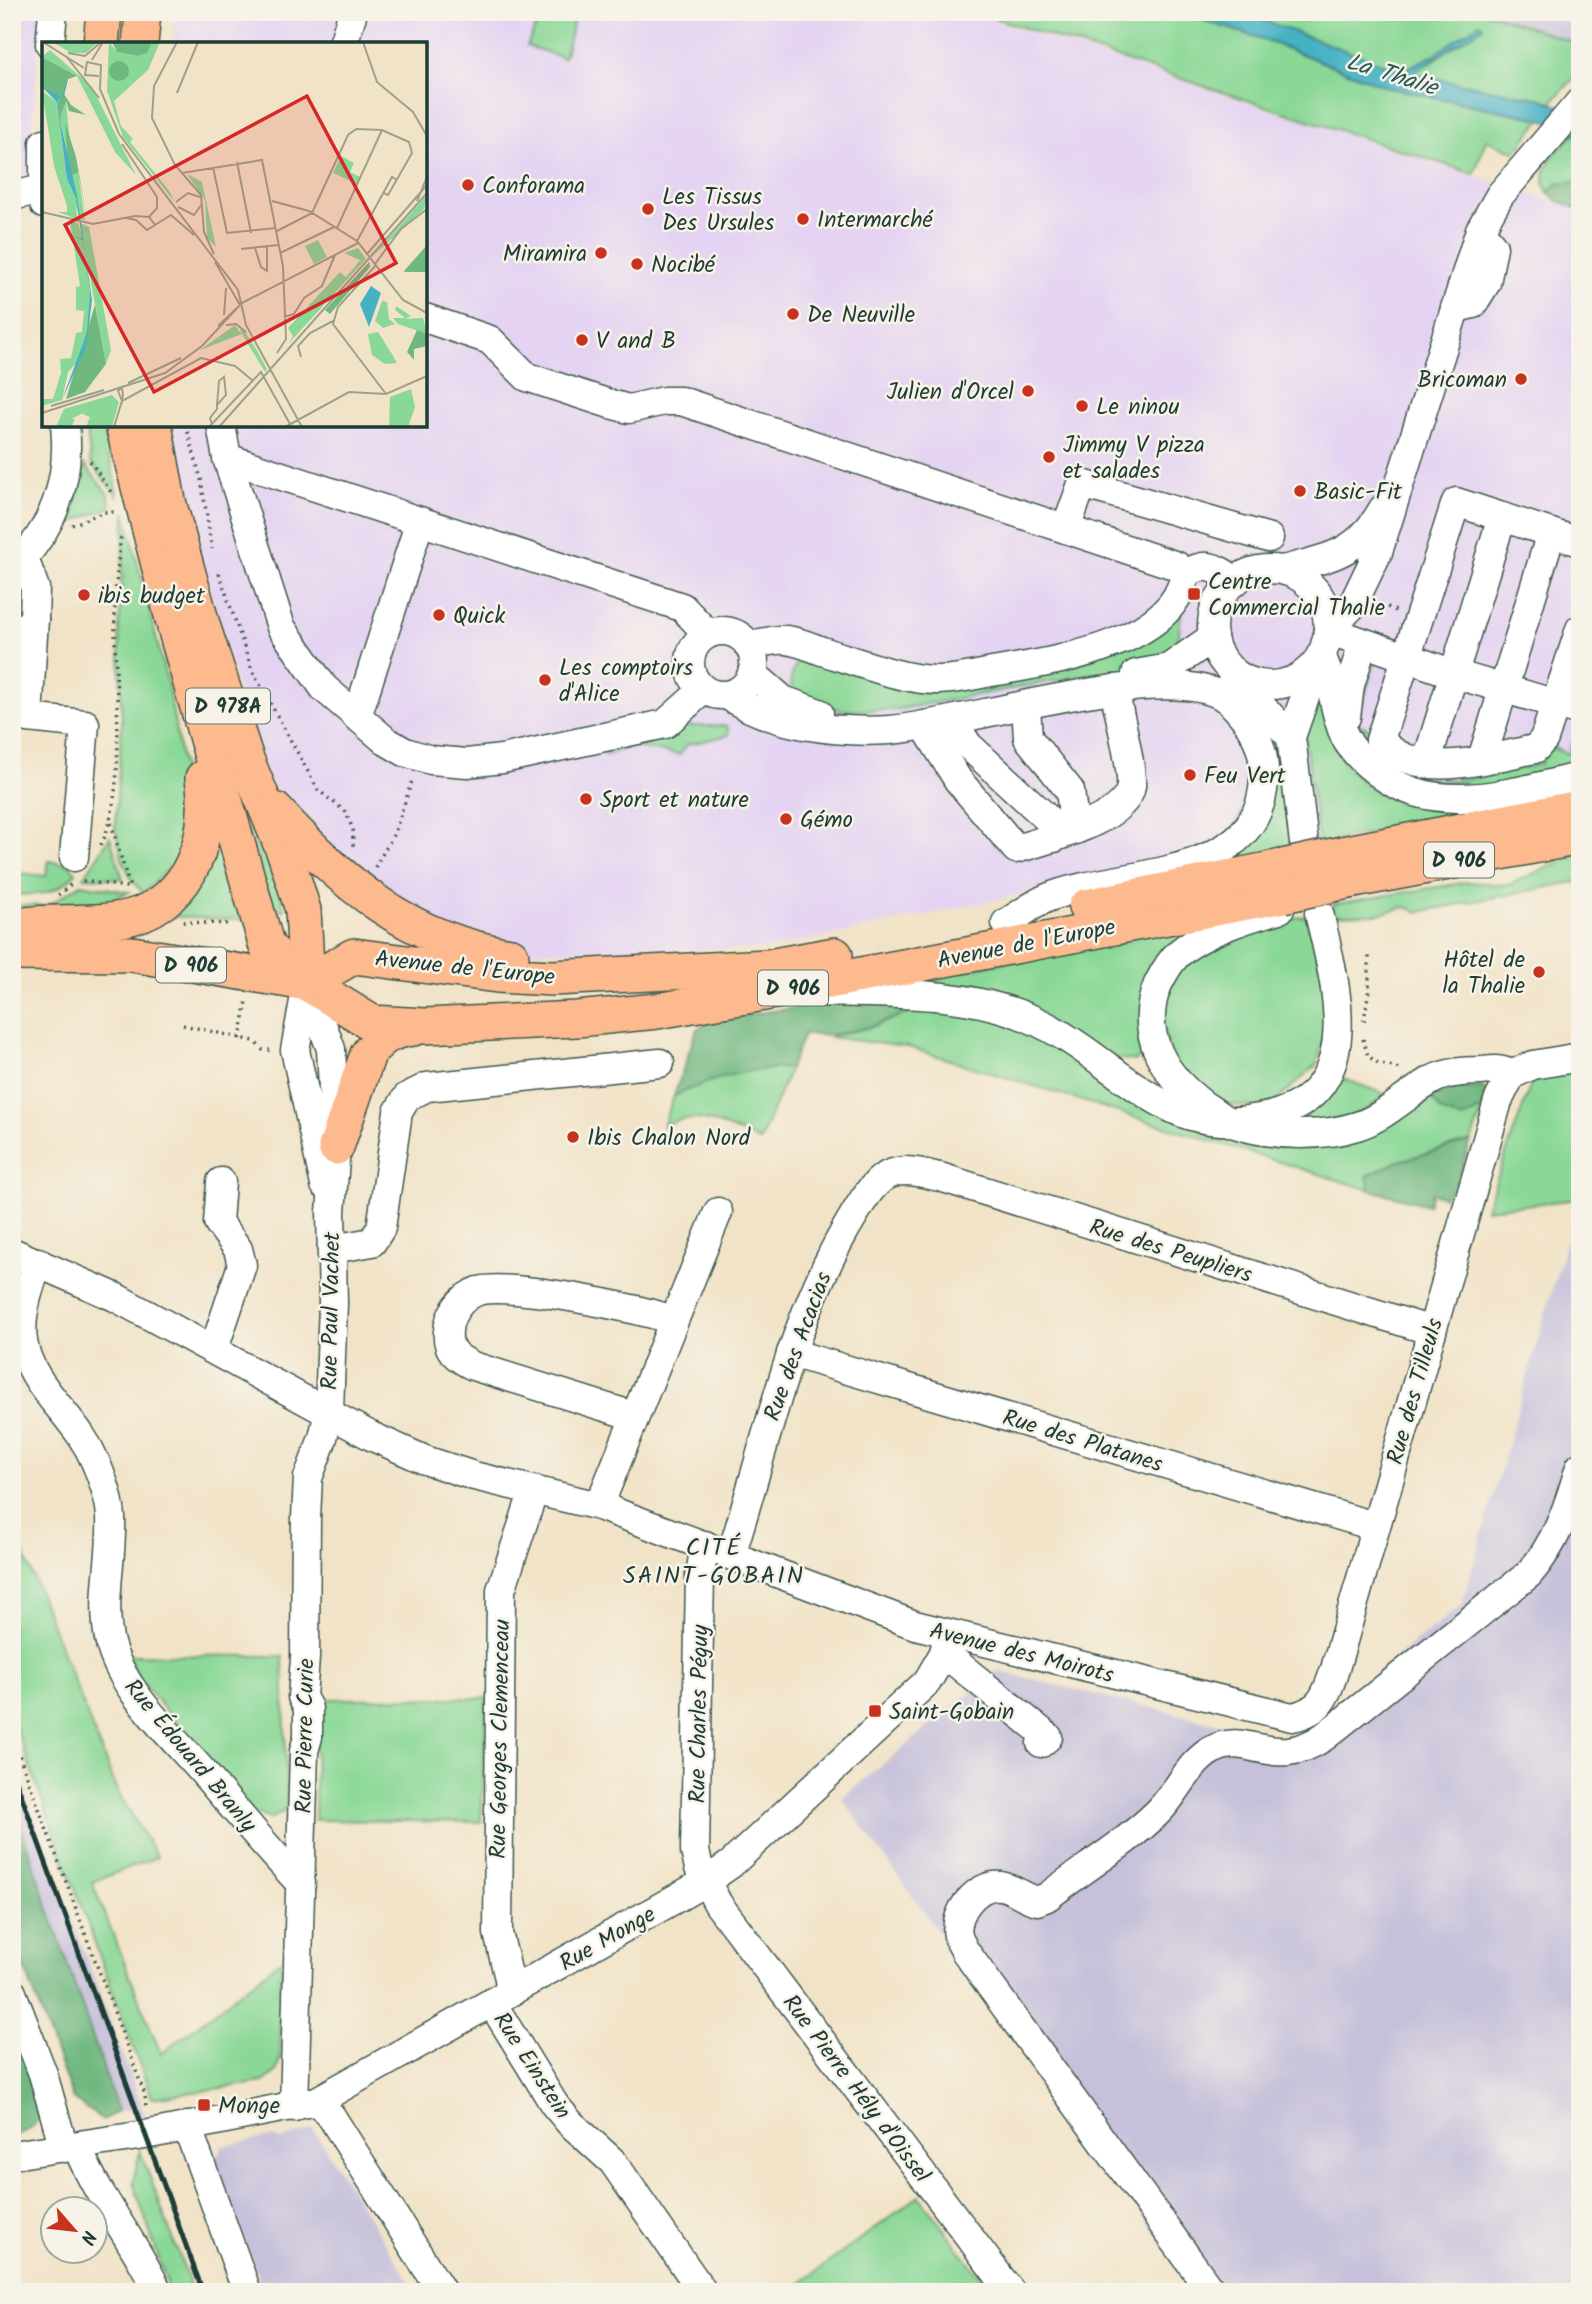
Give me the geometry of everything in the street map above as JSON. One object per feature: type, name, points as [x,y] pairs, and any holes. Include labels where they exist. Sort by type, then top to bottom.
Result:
[{"type":"main road","points":[[101,42],[104,12]]},
{"type":"main road","points":[[140,42],[143,12]]},
{"type":"main road","name":"D 978A","points":[[123,427],[152,544],[267,947],[307,983]]},
{"type":"main road","name":"D 978A","points":[[154,427],[183,559],[224,695],[303,910],[307,983]]},
{"type":"main road","points":[[12,927],[130,917],[151,908],[180,884],[194,863],[204,839],[207,803],[195,698]]},
{"type":"main road","points":[[262,796],[342,878],[391,914],[431,934],[468,947],[528,958],[553,978]]},
{"type":"main road","name":"Avenue de l'Europe","points":[[1340,869],[1580,808]]},
{"type":"main road","name":"Avenue de l'Europe","points":[[1289,878],[776,991],[657,1011],[425,1026],[372,1023],[307,983],[354,956],[497,975],[553,978],[644,976],[768,967],[1006,923],[1340,869],[1580,837]]},
{"type":"main road","name":"D 906","points":[[12,953],[132,954],[307,983]]},
{"type":"main road","points":[[336,1147],[368,1054],[376,1043],[391,1031],[425,1026]]},
{"type":"street","points":[[50,42],[53,12]]},
{"type":"street","points":[[344,42],[353,12]]},
{"type":"street","points":[[1213,637],[1180,663],[1155,673],[1052,686],[891,716],[831,716],[811,712],[783,700],[751,660],[734,633],[723,631],[708,634],[698,641],[690,663],[691,675],[715,692],[747,708],[784,721],[888,730],[1114,689],[1195,687],[1217,691],[1234,683],[1282,684],[1295,680],[1322,649],[1361,591],[1378,552],[1480,230],[1500,195],[1580,102]]},
{"type":"street","points":[[12,196],[42,190]]},
{"type":"street","points":[[427,319],[490,340],[527,377],[629,409],[664,401],[681,401],[1177,566],[1185,574]]},
{"type":"street","points":[[65,427],[67,462],[63,485],[48,524],[18,564],[35,588],[28,718],[85,724],[74,857]]},
{"type":"street","points":[[221,427],[227,458],[281,627],[324,688],[357,717],[405,752],[432,760],[467,762],[502,759],[665,724],[715,692],[738,691],[751,660],[787,640],[885,669],[935,680],[1052,662],[1109,645],[1159,617],[1176,599],[1185,574],[1201,565],[1216,568],[1236,580]]},
{"type":"street","points":[[227,458],[682,607],[708,634]]},
{"type":"street","points":[[1006,923],[1048,898],[1181,868],[1206,858],[1243,831],[1261,800],[1265,765],[1234,683],[1217,650],[1213,637],[1216,606],[1236,580],[1260,570],[1283,570],[1337,556],[1356,544],[1377,521],[1398,482]]},
{"type":"street","points":[[1066,529],[1082,484],[1269,538]]},
{"type":"street","points":[[1580,542],[1456,502],[1380,740],[1387,748],[1408,759],[1426,764],[1482,759],[1535,749],[1567,707],[1580,629]]},
{"type":"street","points":[[1426,764],[1502,517]]},
{"type":"street","points":[[357,717],[420,521]]},
{"type":"street","points":[[1482,759],[1551,533]]},
{"type":"street","points":[[1283,570],[1298,576],[1316,592],[1327,614],[1322,649],[1290,737],[1289,878],[1222,929],[1179,953],[1163,973],[1154,994],[1150,1015],[1152,1037],[1170,1075],[1185,1091],[1230,1123],[1285,1113],[1312,1096],[1329,1073],[1338,1044],[1339,1007],[1320,913]]},
{"type":"street","points":[[12,638],[34,619]]},
{"type":"street","points":[[1322,649],[1363,643],[1454,674],[1567,707]]},
{"type":"street","points":[[1345,738],[1350,685],[1363,643]]},
{"type":"street","points":[[1322,649],[1331,675],[1336,714],[1345,738],[1355,752],[1382,777],[1414,792],[1433,796],[1486,797],[1580,777]]},
{"type":"street","points":[[1234,683],[1261,706],[1290,737]]},
{"type":"street","points":[[924,725],[958,780],[1016,849],[1065,834],[1122,807],[1131,786],[1114,689]]},
{"type":"street","points":[[1026,706],[1028,738],[1070,791],[1065,834]]},
{"type":"street","points":[[958,718],[959,731],[968,745],[1065,834]]},
{"type":"street","name":"Rue Paul Vachet","points":[[307,983],[331,1049],[336,1147],[331,1212],[333,1303],[329,1410]]},
{"type":"street","name":"Rue Paul Vachet","points":[[307,983],[295,1050],[331,1212]]},
{"type":"street","points":[[776,991],[944,996],[986,1005],[1029,1018],[1067,1038],[1171,1108],[1193,1117],[1273,1133],[1332,1133],[1360,1125],[1435,1079],[1456,1072],[1504,1070],[1511,1075],[1533,1065],[1580,1057]]},
{"type":"street","points":[[332,1249],[372,1242],[381,1228],[398,1112],[407,1097],[427,1087],[660,1063]]},
{"type":"street","name":"Rue des Tilleuls","points":[[1318,1706],[1335,1669],[1498,1101],[1511,1075]]},
{"type":"street","name":"Rue des Peupliers","points":[[911,1171],[953,1181],[1432,1331]]},
{"type":"street","name":"Rue des Acacias","points":[[718,1550],[826,1266],[864,1198],[878,1181],[892,1173],[911,1171]]},
{"type":"street","points":[[214,1349],[242,1265],[238,1248],[218,1222],[221,1182]]},
{"type":"street","points":[[599,1506],[718,1212]]},
{"type":"street","name":"Avenue des Moirots","points":[[25,1257],[115,1297],[329,1410],[371,1436],[425,1460],[474,1476],[599,1506],[881,1614],[946,1644],[1282,1715],[1308,1714],[1318,1706]]},
{"type":"street","name":"Rue Édouard Branly","points":[[25,1257],[20,1330],[30,1369],[81,1433],[104,1488],[111,1515],[105,1616],[120,1669],[164,1727],[301,1884]]},
{"type":"street","points":[[634,1416],[473,1366],[451,1351],[447,1343],[449,1321],[463,1299],[481,1290],[504,1289],[644,1309],[673,1320]]},
{"type":"street","name":"Rue des Platanes","points":[[792,1353],[1374,1526]]},
{"type":"street","name":"Rue Pierre Curie","points":[[306,2104],[301,1884],[304,1751],[308,1737],[308,1708],[302,1697],[307,1491],[308,1478],[323,1438],[329,1410]]},
{"type":"street","points":[[1212,2292],[965,1951],[958,1936],[964,1907],[976,1894],[991,1886],[1004,1886],[1037,1901],[1047,1897],[1157,1813],[1203,1755],[1217,1747],[1234,1745],[1281,1754],[1296,1752],[1325,1736],[1529,1574],[1545,1556],[1562,1524],[1580,1467]]},
{"type":"street","name":"Rue Georges Clemenceau","points":[[502,1997],[498,1933],[501,1590],[534,1490]]},
{"type":"street","name":"Rue Charles Péguy","points":[[705,1882],[695,1851],[700,1575],[718,1550]]},
{"type":"street","points":[[946,1644],[1048,1737],[1041,1744]]},
{"type":"street","name":"Rue Monge","points":[[12,2155],[154,2133],[306,2104],[502,1997],[705,1882],[731,1864],[927,1682],[946,1644]]},
{"type":"street","name":"Rue Pierre Hély d'Oissel","points":[[705,1882],[716,1902],[1011,2292]]},
{"type":"street","points":[[12,1993],[70,2147],[86,2167],[133,2241],[158,2292]]},
{"type":"street","name":"Rue Einstein","points":[[502,1997],[554,2104],[570,2123],[613,2162],[703,2292]]},
{"type":"street","points":[[306,2104],[331,2116],[442,2292]]},
{"type":"street","points":[[187,2126],[247,2292]]},
{"type":"path","points":[[187,427],[201,480],[212,550]]},
{"type":"path","points":[[88,457],[115,498]]},
{"type":"path","points":[[48,524],[74,526],[104,512],[120,512],[117,505]]},
{"type":"path","points":[[215,563],[252,670],[295,744],[312,780],[324,796],[345,812],[351,822],[354,854]]},
{"type":"path","points":[[110,821],[130,888]]},
{"type":"path","points":[[1363,1023],[1369,956]]},
{"type":"path","points":[[183,1026],[240,1039],[242,1028]]},
{"type":"path","points":[[1362,1034],[1368,1056],[1378,1063],[1435,1079]]},
{"type":"path","points":[[12,1737],[145,2095],[146,2113],[154,2133]]},
{"type":"shaded area","points":[[12,12],[41,12],[29,171],[12,186]]},
{"type":"shaded area","points":[[176,12],[968,12],[1580,210],[1580,772],[1470,812],[1319,844],[1065,885],[767,949],[539,951],[506,947],[404,912],[291,812],[270,779],[253,742],[166,427],[427,427],[427,42],[172,42]]},
{"type":"shaded area","points":[[1487,12],[1580,12],[1580,45]]},
{"type":"shaded area","points":[[1580,1192],[1580,2292],[1197,2292],[842,1798],[997,1671],[1269,1736],[1296,1740],[1316,1732],[1373,1675],[1462,1605]]},
{"type":"shaded area","points":[[12,1758],[151,2131],[138,2132],[131,2110],[118,2111],[12,1802]]},
{"type":"shaded area","points":[[313,2129],[416,2292],[264,2292],[215,2159],[223,2146],[271,2137],[280,2140]]},
{"type":"green space","points":[[542,12],[576,12],[564,58],[527,46]]},
{"type":"green space","points":[[976,12],[1177,12],[1262,39],[1390,88],[1541,119],[1515,152],[1486,140],[1474,174]]},
{"type":"green space","points":[[1240,12],[1487,12],[1580,45],[1580,71],[1552,102],[1410,74],[1435,60],[1469,31],[1432,56],[1402,71]]},
{"type":"green space","points":[[1574,134],[1580,137],[1580,184],[1557,184],[1548,192],[1544,183],[1546,167],[1555,153]]},
{"type":"green space","points":[[1557,184],[1580,184],[1580,210],[1558,201],[1548,192]]},
{"type":"green space","points":[[86,427],[103,427],[118,497],[91,463]]},
{"type":"green space","points":[[85,465],[108,494],[111,507],[70,523]]},
{"type":"green space","points":[[125,512],[168,686],[185,780],[183,843],[173,865],[143,893],[132,880],[122,859],[115,828],[122,724],[119,630]]},
{"type":"green space","points":[[1181,613],[1177,655],[1138,669],[1091,674],[900,709],[822,707],[795,699],[792,688],[793,673],[800,657],[925,688]]},
{"type":"green space","points":[[1376,658],[1356,724],[1370,729],[1366,747],[1397,766],[1431,779],[1458,780],[1500,774],[1540,764],[1551,747],[1568,754],[1579,725],[1580,772],[1513,787],[1473,792],[1437,789],[1402,778],[1372,758],[1362,744],[1352,719],[1352,692],[1357,674],[1365,659]]},
{"type":"green space","points":[[1319,695],[1341,757],[1352,772],[1366,784],[1398,801],[1415,806],[1470,812],[1319,844],[1303,726]]},
{"type":"green space","points":[[687,726],[727,726],[729,735],[686,745],[680,755],[631,746],[606,755],[606,744]]},
{"type":"green space","points":[[1273,748],[1296,849],[1216,865]]},
{"type":"green space","points":[[236,775],[278,884],[284,910],[272,913]]},
{"type":"green space","points":[[216,828],[242,920],[161,916]]},
{"type":"green space","points":[[110,837],[123,879],[84,877]]},
{"type":"green space","points":[[1580,853],[1580,881],[1419,912],[1405,907],[1378,914],[1335,915],[1333,904],[1468,882],[1508,885]]},
{"type":"green space","points":[[49,861],[69,865],[76,873],[62,885],[47,892],[12,894],[12,879],[19,873],[46,876]]},
{"type":"green space","points":[[81,884],[129,892],[109,901],[101,913],[12,918],[12,905],[47,906]]},
{"type":"green space","points":[[1310,915],[1322,979],[1325,1031],[1317,1064],[1274,1103],[1257,1107],[1231,1105],[1212,1097],[1175,1067],[1158,1015],[1171,979],[1187,960],[1218,940],[1254,927]]},
{"type":"green space","points":[[1226,916],[1189,938],[1142,1056],[1135,1061],[1116,1058],[936,985],[937,976]]},
{"type":"green space","points":[[851,1000],[934,1002],[854,1031],[804,1034],[790,1068],[730,1075],[674,1096],[697,1029],[715,1019]]},
{"type":"green space","points":[[934,1002],[1015,1021],[1221,1135],[1412,1106],[1431,1098],[1442,1112],[1483,1109],[1471,1141],[1396,1162],[1368,1176],[1370,1190],[908,1047],[829,1037],[875,1026]]},
{"type":"green space","points":[[756,1068],[790,1068],[760,1141],[699,1119],[675,1121],[663,1126],[674,1096],[712,1078]]},
{"type":"green space","points":[[1580,1069],[1578,1199],[1486,1209],[1532,1082],[1554,1072]]},
{"type":"green space","points":[[1341,1078],[1385,1094],[1368,1109],[1349,1117],[1305,1124],[1307,1114],[1326,1099]]},
{"type":"green space","points":[[1482,1087],[1487,1091],[1483,1109],[1462,1119],[1442,1112],[1431,1098],[1453,1089]]},
{"type":"green space","points":[[1471,1141],[1455,1187],[1443,1197],[1432,1193],[1428,1205],[1370,1190],[1367,1176],[1396,1162]]},
{"type":"green space","points":[[12,1523],[117,1791],[157,1857],[92,1882],[161,2054],[281,1960],[280,2058],[276,2072],[263,2082],[152,2098],[12,1718]]},
{"type":"green space","points":[[127,1655],[283,1656],[287,1804],[283,1812],[270,1819],[252,1812],[144,1685]]},
{"type":"green space","points":[[487,1698],[481,1822],[315,1820],[316,1699]]},
{"type":"green space","points":[[12,1802],[118,2111],[103,2120],[73,2099],[12,1933]]},
{"type":"green space","points":[[12,2020],[42,2110],[31,2128],[12,2136]]},
{"type":"green space","points":[[140,2151],[193,2292],[170,2292],[133,2182]]},
{"type":"green space","points":[[919,2196],[991,2292],[789,2292]]},
{"type":"water","name":"La Thalie","points":[[1177,12],[1240,12],[1402,71],[1432,56],[1480,23],[1483,27],[1411,74],[1542,99],[1580,115],[1580,137],[1541,119],[1390,88],[1262,39]]},
{"type":"railway","points":[[12,1770],[203,2292]]},
{"type":"place","name":"Conforama","points":[[468,185]]},
{"type":"place","name":"Les Tissus Des Ursules","points":[[648,209]]},
{"type":"place","name":"Intermarché","points":[[803,219]]},
{"type":"place","name":"Miramira","points":[[601,253]]},
{"type":"place","name":"Nocibé","points":[[637,264]]},
{"type":"place","name":"De Neuville","points":[[793,314]]},
{"type":"place","name":"V and B","points":[[582,340]]},
{"type":"place","name":"Bricoman","points":[[1521,379]]},
{"type":"place","name":"Julien d'Orcel","points":[[1028,391]]},
{"type":"place","name":"Le ninou","points":[[1082,406]]},
{"type":"place","name":"Jimmy V pizza et salades","points":[[1049,457]]},
{"type":"place","name":"Basic-Fit","points":[[1300,491]]},
{"type":"place","name":"Centre Commercial Thalie","points":[[1194,594]]},
{"type":"place","name":"ibis budget","points":[[84,595]]},
{"type":"place","name":"Quick","points":[[439,615]]},
{"type":"place","name":"Les comptoirs d'Alice","points":[[545,680]]},
{"type":"place","name":"Feu Vert","points":[[1190,775]]},
{"type":"place","name":"Sport et nature","points":[[586,799]]},
{"type":"place","name":"Gémo","points":[[786,819]]},
{"type":"place","name":"Hôtel de la Thalie","points":[[1539,972]]},
{"type":"place","name":"Ibis Chalon Nord","points":[[573,1137]]},
{"type":"place","name":"Saint-Gobain","points":[[875,1711]]},
{"type":"place","name":"Monge","points":[[204,2105]]},
{"type":"district","name":"CITÉ SAINT-GOBAIN","points":[[714,1561]]}]
